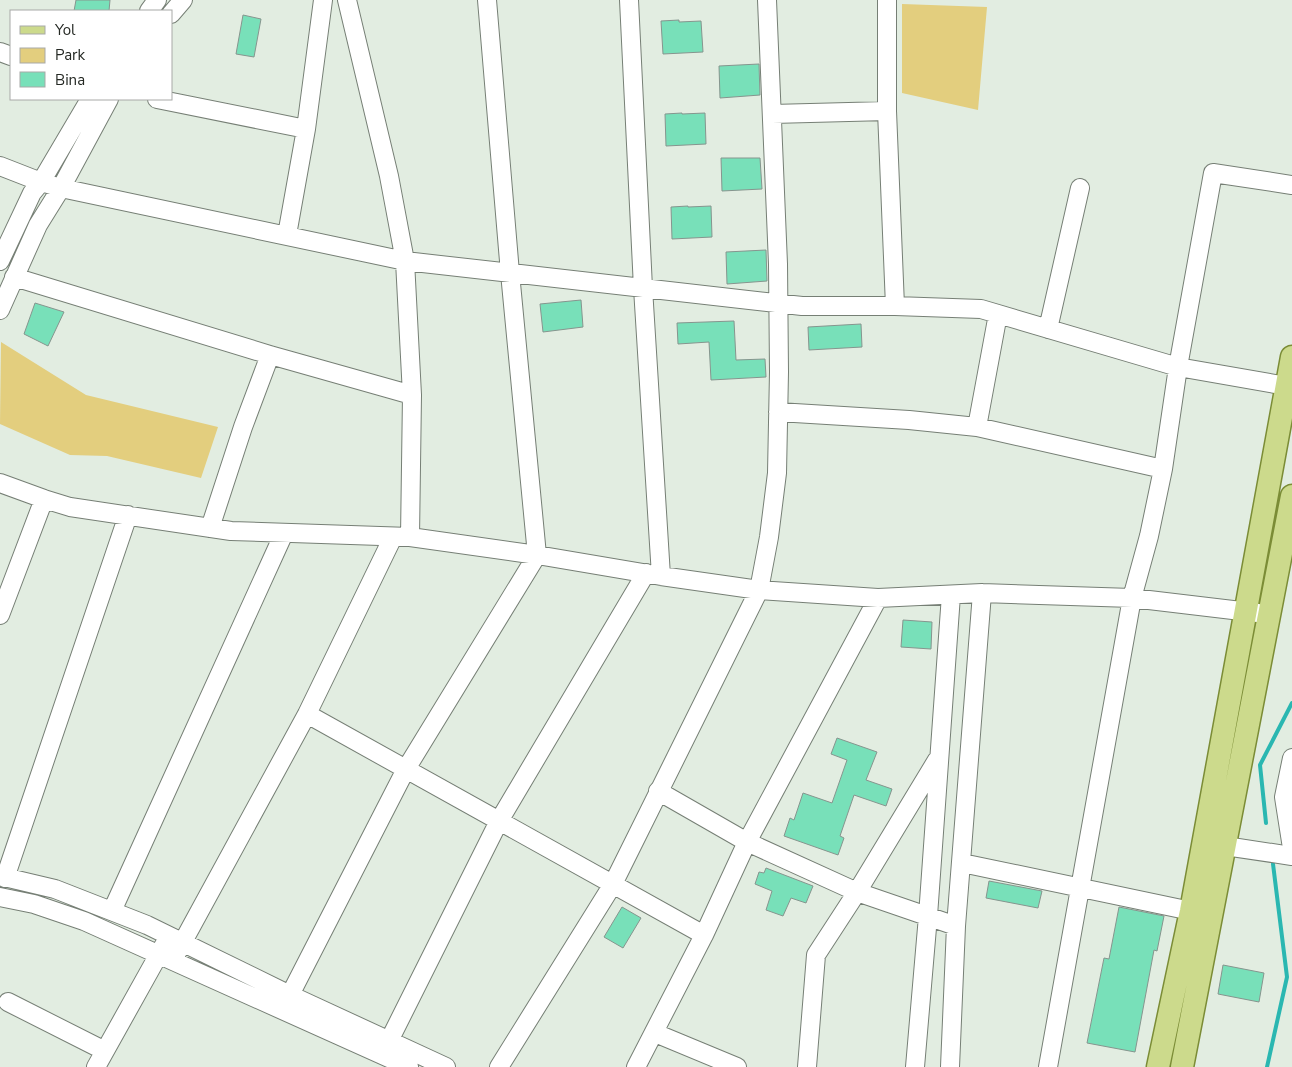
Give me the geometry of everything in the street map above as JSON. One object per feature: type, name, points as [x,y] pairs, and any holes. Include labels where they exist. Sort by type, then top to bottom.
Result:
[{"type":"main road","points":[[1158,1067],[1191,911],[1292,357]]},
{"type":"main road","points":[[1182,1067],[1292,496]]},
{"type":"street","points":[[172,13],[182,0]]},
{"type":"street","points":[[287,235],[306,129],[323,0]]},
{"type":"street","points":[[347,0],[389,176],[405,261],[412,396],[410,538]]},
{"type":"street","points":[[290,995],[406,769],[537,555],[486,0]]},
{"type":"street","points":[[389,1041],[499,821],[654,575],[644,288],[629,0]]},
{"type":"street","points":[[499,1067],[613,884],[760,590],[777,473],[778,412],[778,303],[767,0]]},
{"type":"street","points":[[887,0],[888,111],[895,306]]},
{"type":"street","points":[[0,261],[32,194],[89,100]]},
{"type":"street","points":[[0,310],[38,225],[61,188],[108,100]]},
{"type":"street","points":[[162,100],[306,129]]},
{"type":"street","points":[[772,114],[888,111]]},
{"type":"street","points":[[0,166],[61,188],[405,261],[802,306],[895,306],[980,309],[1178,367],[1287,386]]},
{"type":"street","points":[[1048,1067],[1132,598],[1149,536],[1163,469],[1178,367],[1213,173],[1292,185]]},
{"type":"street","points":[[1048,329],[1080,188]]},
{"type":"street","points":[[14,277],[412,396]]},
{"type":"street","points":[[977,427],[998,314]]},
{"type":"street","points":[[210,528],[243,427],[270,355]]},
{"type":"street","points":[[778,412],[909,420],[977,427],[1163,469]]},
{"type":"street","points":[[0,483],[70,507],[231,531],[410,538],[537,555],[654,575],[760,590],[878,598],[982,593],[1132,598],[1269,615]]},
{"type":"street","points":[[0,615],[44,499]]},
{"type":"street","points":[[128,516],[2,877],[55,889],[112,911],[446,1067]]},
{"type":"street","points":[[112,911],[284,533]]},
{"type":"street","points":[[96,1067],[104,1051],[166,957],[308,714],[392,537]]},
{"type":"street","points":[[950,1067],[956,926],[982,593]]},
{"type":"street","points":[[915,1067],[951,595]]},
{"type":"street","points":[[636,1067],[704,935],[747,842],[878,598]]},
{"type":"street","points":[[308,714],[704,935]]},
{"type":"street","points":[[807,1067],[816,955],[939,758]]},
{"type":"street","points":[[1292,758],[1284,797],[1292,848]]},
{"type":"street","points":[[658,792],[747,842],[857,892],[956,926]]},
{"type":"street","points":[[1225,846],[1292,856]]},
{"type":"street","points":[[962,863],[1191,911]]},
{"type":"street","points":[[0,897],[34,904],[84,920],[409,1067]]},
{"type":"street","points":[[8,1002],[104,1051]]},
{"type":"street","points":[[655,1033],[737,1067]]},
{"type":"green space","points":[[902,4],[987,7],[978,110],[902,93]]},
{"type":"green space","points":[[1,342],[86,395],[218,427],[201,478],[107,456],[70,455],[0,424]]},
{"type":"building","points":[[76,0],[110,0],[109,10],[74,10]]},
{"type":"building","points":[[243,15],[261,19],[254,57],[236,54]]},
{"type":"building","points":[[679,20],[679,22],[701,21],[703,52],[663,54],[661,21]]},
{"type":"building","points":[[759,64],[760,95],[720,98],[719,66]]},
{"type":"building","points":[[705,113],[706,144],[666,146],[665,114]]},
{"type":"building","points":[[721,158],[760,158],[762,189],[722,191]]},
{"type":"building","points":[[711,206],[712,237],[672,239],[671,207]]},
{"type":"building","points":[[766,250],[767,281],[727,284],[726,252]]},
{"type":"building","points":[[581,300],[583,327],[543,332],[540,304]]},
{"type":"building","points":[[35,303],[64,312],[48,346],[24,334]]},
{"type":"building","points":[[734,321],[736,360],[765,359],[766,377],[711,380],[709,342],[678,344],[677,323]]},
{"type":"building","points":[[861,324],[862,347],[809,350],[808,327]]},
{"type":"building","points":[[903,620],[932,622],[931,649],[901,647]]},
{"type":"building","points":[[837,738],[877,752],[866,780],[892,789],[886,806],[854,795],[840,836],[844,838],[838,855],[784,836],[790,818],[794,820],[803,793],[832,803],[847,760],[831,754]]},
{"type":"building","points":[[766,868],[813,886],[806,903],[791,898],[783,916],[766,910],[772,891],[755,884],[759,872],[764,873]]},
{"type":"building","points":[[989,881],[1042,891],[1038,908],[986,898]]},
{"type":"building","points":[[622,907],[641,918],[623,948],[604,937]]},
{"type":"building","points":[[1119,907],[1164,916],[1157,951],[1154,950],[1135,1052],[1087,1043],[1104,958],[1109,959]]},
{"type":"building","points":[[1223,965],[1264,973],[1259,1002],[1218,994]]},
{"type":"waterway","points":[[1266,823],[1260,765],[1292,703]]},
{"type":"waterway","points":[[1267,1067],[1287,977],[1273,864]]}]
